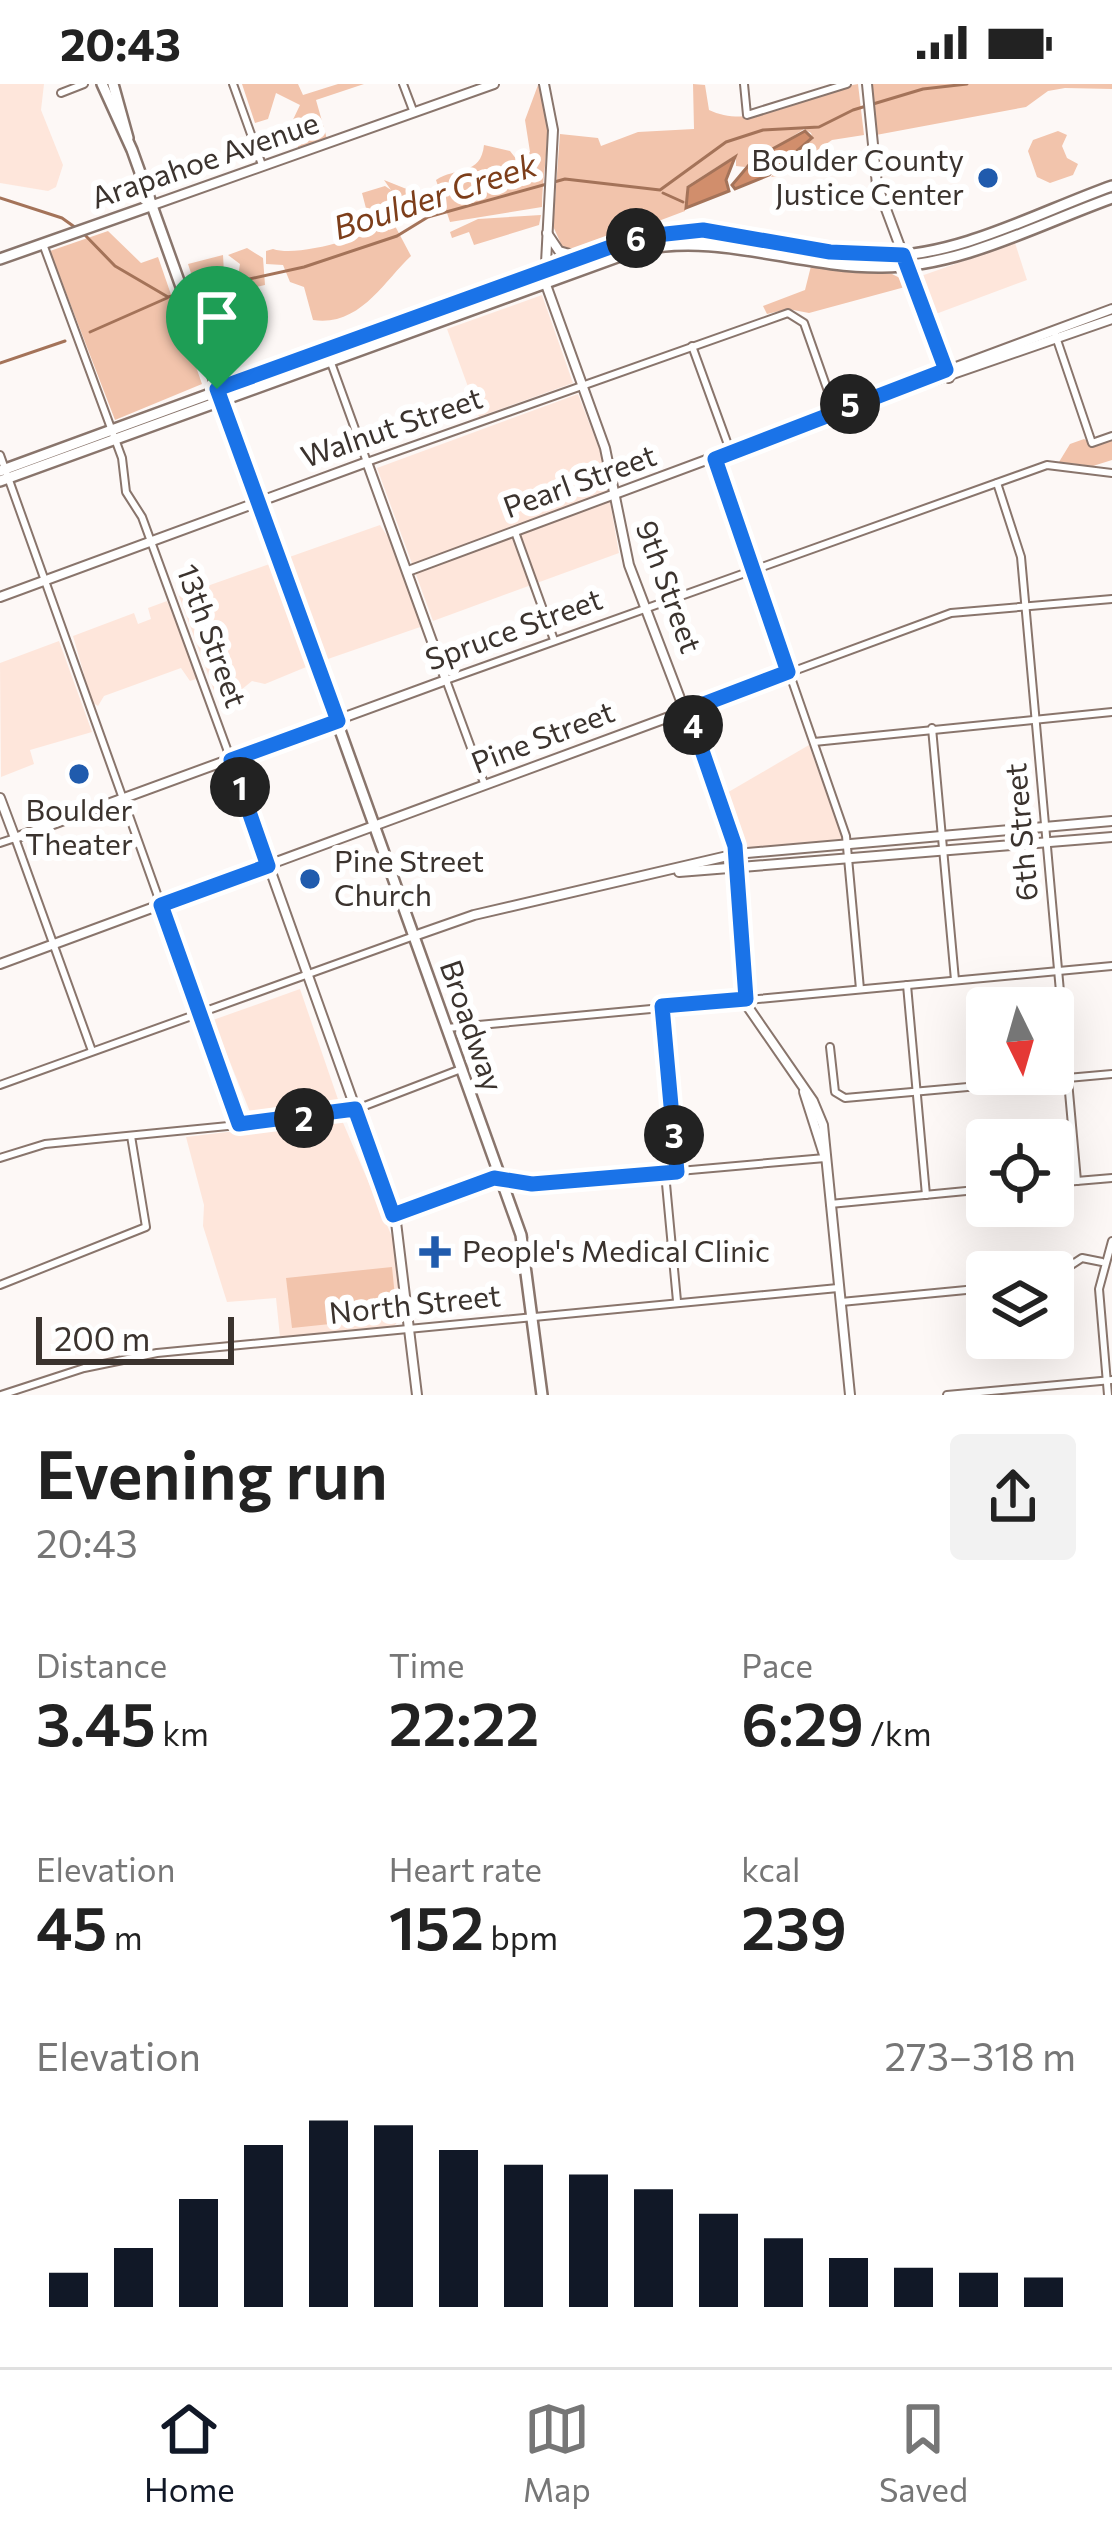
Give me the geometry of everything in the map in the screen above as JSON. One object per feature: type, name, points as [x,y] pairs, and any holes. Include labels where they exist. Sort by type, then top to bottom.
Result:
[{"type":"main road","name":"Broadway","points":[[102,84],[128,138]]},
{"type":"main road","name":"Broadway","points":[[112,84],[526,1253],[542,1395]]},
{"type":"main road","points":[[112,434],[330,361],[638,237],[703,230],[906,261],[1112,186]]},
{"type":"main road","points":[[3,475],[217,389],[544,276],[634,251],[692,243],[838,265],[952,256],[1112,198]]},
{"type":"main road","name":"Arapahoe Avenue","points":[[0,259],[152,205]]},
{"type":"street","points":[[61,93],[84,84]]},
{"type":"street","points":[[233,84],[263,166]]},
{"type":"street","points":[[403,84],[414,112]]},
{"type":"street","name":"Arapahoe Avenue","points":[[152,205],[494,84]]},
{"type":"street","name":"9th Street","points":[[544,84],[552,154],[544,276],[608,460],[629,565],[688,710],[736,854],[746,999],[804,1091],[825,1158],[850,1395]]},
{"type":"street","points":[[744,84],[747,115],[847,84]]},
{"type":"street","points":[[867,86],[876,183],[948,374]]},
{"type":"street","points":[[545,230],[559,251],[582,257]]},
{"type":"street","name":"13th Street","points":[[43,244],[112,434],[126,492],[152,541],[393,1215],[417,1395]]},
{"type":"street","name":"Pearl Street","points":[[1055,335],[1112,309]]},
{"type":"street","name":"Walnut Street","points":[[0,597],[773,317],[796,313],[800,318],[836,414]]},
{"type":"street","name":"Pearl Street","points":[[408,571],[1055,335],[1112,319]]},
{"type":"street","points":[[1055,335],[1092,443],[1112,436]]},
{"type":"street","points":[[692,346],[731,453]]},
{"type":"street","points":[[330,361],[484,783]]},
{"type":"street","points":[[0,455],[3,475],[239,1124]]},
{"type":"street","points":[[715,459],[847,844],[860,989]]},
{"type":"street","name":"Spruce Street","points":[[0,843],[1047,466],[1112,473]]},
{"type":"street","points":[[349,469],[363,469],[373,477]]},
{"type":"street","name":"6th Street","points":[[998,483],[1021,557],[1060,987]]},
{"type":"street","points":[[514,532],[554,640]]},
{"type":"street","name":"Pine Street","points":[[0,964],[951,614],[1112,599]]},
{"type":"street","points":[[423,689],[436,674],[436,653]]},
{"type":"street","points":[[814,742],[1112,712]]},
{"type":"street","points":[[932,728],[955,980]]},
{"type":"street","points":[[0,798],[93,1052]]},
{"type":"street","points":[[7,816],[21,829],[42,829]]},
{"type":"street","points":[[0,1085],[474,915],[736,854],[1112,821]]},
{"type":"street","points":[[671,872],[1112,837]]},
{"type":"street","points":[[446,1028],[1112,966]]},
{"type":"street","points":[[907,985],[926,1195]]},
{"type":"street","points":[[662,1006],[677,1172]]},
{"type":"street","points":[[830,1047],[835,1092],[841,1098],[966,1087]]},
{"type":"street","points":[[0,1158],[46,1144],[355,1109],[461,1069]]},
{"type":"street","points":[[1074,1077],[1112,1074]]},
{"type":"street","name":"6th Street","points":[[1069,1095],[1077,1181]]},
{"type":"street","points":[[0,1286],[146,1227],[131,1136]]},
{"type":"street","points":[[393,1215],[500,1178],[532,1184],[825,1158]]},
{"type":"street","points":[[664,1173],[677,1302]]},
{"type":"street","points":[[1074,1181],[1112,1178]]},
{"type":"street","points":[[830,1204],[966,1191]]},
{"type":"street","points":[[1108,1395],[1102,1262],[1112,1241]]},
{"type":"street","points":[[1074,1263],[1082,1258],[1102,1262]]},
{"type":"street","name":"North Street","points":[[1,1395],[84,1368],[157,1353],[838,1288]]},
{"type":"street","points":[[840,1302],[966,1290]]},
{"type":"street","points":[[1102,1329],[1112,1328]]},
{"type":"street","points":[[947,1395],[1110,1380]]},
{"type":"shaded area","points":[[0,84],[44,84],[41,110],[63,165],[56,187],[48,191],[0,183]]},
{"type":"shaded area","points":[[242,84],[298,84],[303,95],[338,84],[364,84],[316,100],[327,139],[298,148],[297,127],[290,126],[300,105],[276,93],[268,119],[255,123]]},
{"type":"shaded area","points":[[693,84],[705,85],[709,110],[745,116],[858,84],[864,135],[832,140],[779,176],[771,177],[780,163],[813,139],[811,133],[804,129],[745,167],[736,166],[736,155],[687,186],[685,211],[648,225],[648,231],[565,253],[553,226],[560,134],[598,138],[601,146],[638,132],[694,129]]},
{"type":"shaded area","points":[[871,84],[1112,84],[1112,89],[1048,91],[1026,107],[876,135]]},
{"type":"shaded area","points":[[538,85],[547,130],[542,207],[450,222],[436,180],[473,166],[484,145],[510,151],[517,160],[530,152],[525,120]]},
{"type":"shaded area","points":[[805,131],[812,138],[769,175],[735,189],[732,185],[754,159]]},
{"type":"shaded area","points":[[1058,131],[1067,135],[1062,146],[1067,158],[1078,164],[1073,175],[1050,183],[1037,177],[1028,151],[1033,140]]},
{"type":"shaded area","points":[[735,157],[726,180],[729,191],[686,208],[688,187]]},
{"type":"shaded area","points":[[384,180],[409,190],[407,215],[398,219],[393,208],[386,209],[391,222],[355,235],[368,216],[362,193],[385,186],[391,190]]},
{"type":"shaded area","points":[[541,215],[539,225],[474,245],[469,232],[452,238],[450,232],[478,219]]},
{"type":"shaded area","points":[[394,224],[411,256],[370,300],[344,316],[313,320],[304,287],[290,282],[283,265],[266,264],[266,251],[316,248]]},
{"type":"shaded area","points":[[108,231],[141,263],[158,257],[202,384],[115,420],[50,251]]},
{"type":"shaded area","points":[[1015,243],[1027,280],[933,315],[921,276]]},
{"type":"shaded area","points":[[247,248],[263,258],[265,285],[200,300],[188,264],[223,255],[224,273],[238,276],[240,264],[228,255]]},
{"type":"shaded area","points":[[811,266],[892,274],[906,281],[905,287],[809,313],[788,309],[767,314],[763,306],[805,290]]},
{"type":"shaded area","points":[[542,295],[573,383],[479,417],[447,329]]},
{"type":"shaded area","points":[[578,394],[602,456],[619,553],[433,621],[377,468]]},
{"type":"shaded area","points":[[1084,439],[1092,444],[1112,441],[1112,460],[1093,466],[1059,462],[1070,444]]},
{"type":"shaded area","points":[[380,525],[396,549],[426,625],[325,660],[309,618],[296,624],[311,665],[265,684],[252,681],[241,690],[233,680],[236,692],[217,699],[179,596]]},
{"type":"shaded area","points":[[167,601],[199,678],[190,681],[181,668],[104,696],[98,706],[92,702],[73,636],[134,613],[138,624],[151,619],[148,608]]},
{"type":"shaded area","points":[[59,641],[92,732],[30,750],[34,764],[1,777],[0,663]]},
{"type":"shaded area","points":[[809,745],[843,839],[743,848],[725,794]]},
{"type":"shaded area","points":[[300,989],[341,1108],[252,1117],[213,1020]]},
{"type":"shaded area","points":[[341,1118],[393,1239],[403,1315],[394,1326],[280,1337],[276,1298],[227,1302],[203,1226],[204,1205],[186,1137]]},
{"type":"shaded area","points":[[392,1267],[397,1317],[292,1328],[286,1278]]},
{"type":"waterway","name":"Boulder Creek","points":[[84,234],[115,266],[168,297],[304,267],[397,236],[428,217],[565,179],[660,190],[726,142],[763,130],[819,127],[853,110],[923,89],[967,84]]},
{"type":"waterway","points":[[663,193],[683,202]]},
{"type":"waterway","name":"Boulder Creek","points":[[0,198],[62,218],[76,228]]},
{"type":"waterway","points":[[90,332],[167,298]]},
{"type":"waterway","points":[[0,363],[65,341]]},
{"type":"place","name":"Boulder County Justice Center","points":[[988,178]]},
{"type":"place","name":"Boulder Theater","points":[[79,774]]},
{"type":"place","name":"Pine Street Church","points":[[310,879]]},
{"type":"place","name":"People's Medical Clinic","points":[[435,1252]]},
{"type":"route","points":[[703,230],[830,252],[903,255],[946,370],[715,459],[788,672],[688,710],[735,846],[746,999],[662,1006],[677,1172],[532,1184],[494,1178],[393,1215],[355,1109],[341,1115],[239,1124],[161,905],[268,866],[231,760],[338,721],[217,389],[656,233],[703,230]]}]
